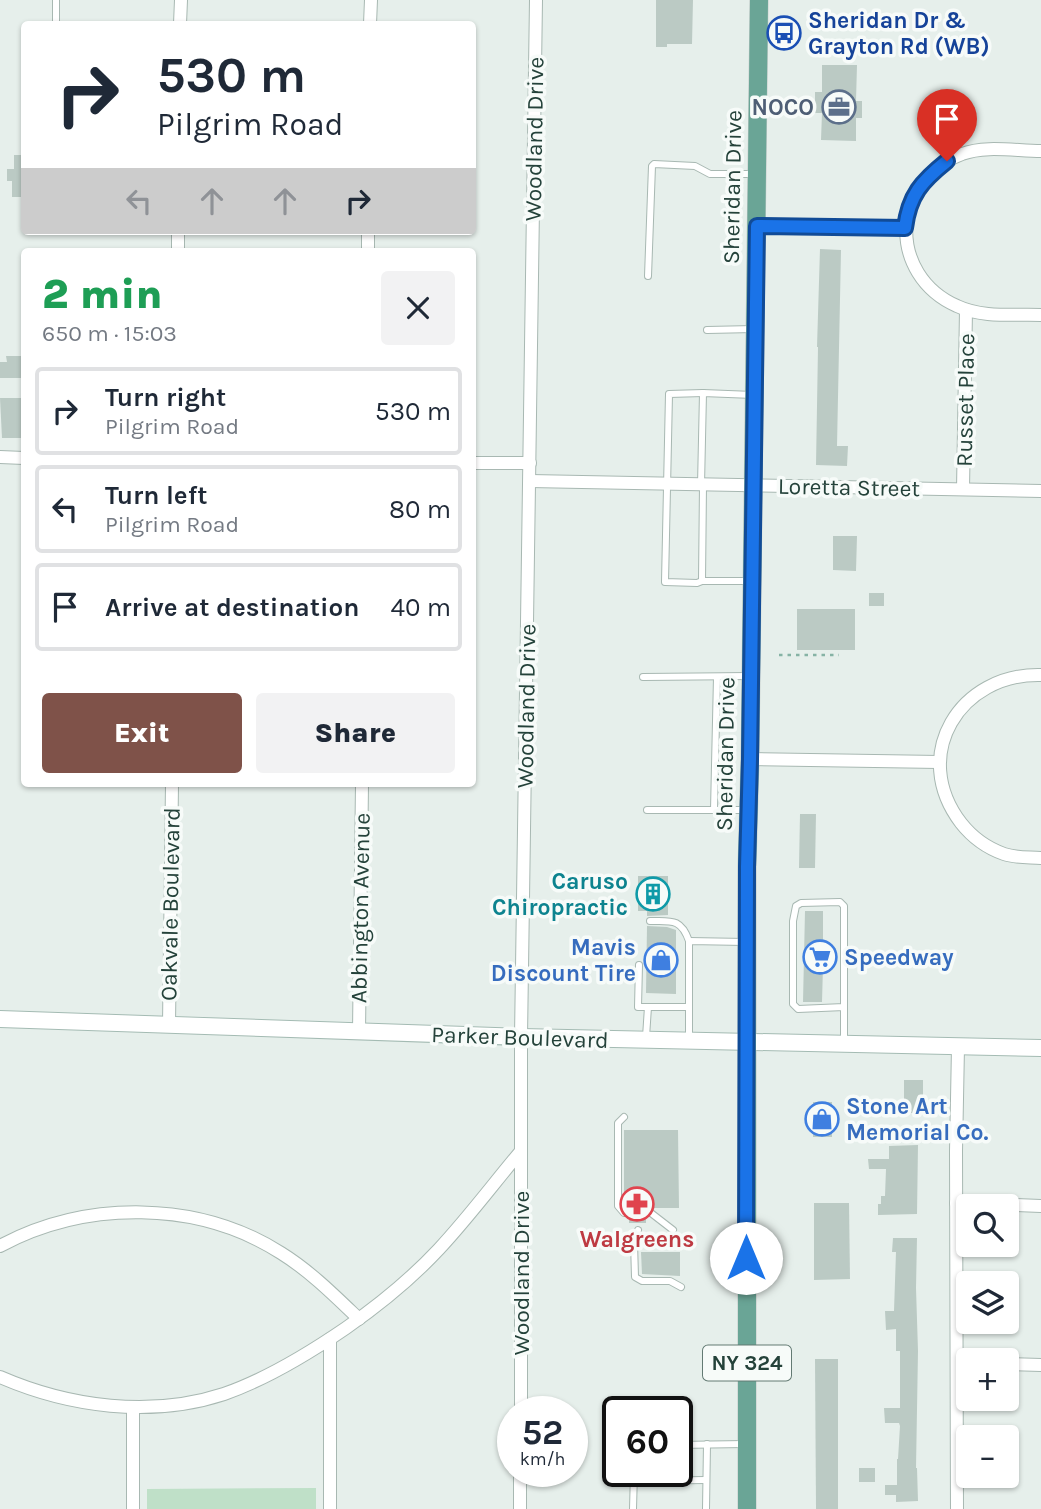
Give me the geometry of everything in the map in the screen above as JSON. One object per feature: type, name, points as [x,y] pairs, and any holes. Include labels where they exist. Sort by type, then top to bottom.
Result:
[{"type":"main road","name":"Sheridan Drive","points":[[747,1509],[748,810],[759,0]]},
{"type":"street","points":[[180,21],[181,0]]},
{"type":"street","points":[[370,0],[370,21]]},
{"type":"street","name":"Woodland Drive","points":[[520,1396],[521,1037],[536,0]]},
{"type":"street","points":[[1041,151],[976,150],[947,161],[917,189],[907,214],[905,228],[906,243],[917,272],[927,286],[940,297],[966,310],[982,313],[1041,315]]},
{"type":"street","points":[[757,226],[905,228]]},
{"type":"street","name":"Russet Place","points":[[963,489],[966,310]]},
{"type":"street","points":[[0,457],[21,458]]},
{"type":"street","points":[[476,463],[530,463]]},
{"type":"street","name":"Loretta Street","points":[[530,481],[1041,491]]},
{"type":"street","points":[[1041,675],[1006,678],[978,692],[953,720],[944,738],[939,762],[940,780],[946,798],[972,834],[992,849],[1007,855],[1041,858]]},
{"type":"street","points":[[750,759],[939,762]]},
{"type":"street","name":"Oakvale Boulevard","points":[[169,1025],[172,787]]},
{"type":"street","name":"Abbington Avenue","points":[[359,1032],[362,787]]},
{"type":"street","name":"Parker Boulevard","points":[[0,1019],[521,1037],[1041,1048]]},
{"type":"street","points":[[957,1194],[958,1047]]},
{"type":"street","points":[[0,1377],[55,1397],[84,1403],[133,1407],[194,1401],[224,1394],[271,1373],[330,1339],[394,1293],[440,1249],[521,1151]]},
{"type":"street","points":[[1019,1205],[1041,1206]]},
{"type":"street","points":[[0,1246],[31,1232],[83,1216],[131,1212],[173,1215],[204,1221],[255,1238],[283,1254],[359,1319]]},
{"type":"street","points":[[959,1257],[962,1348]]},
{"type":"street","points":[[330,1339],[330,1509]]},
{"type":"street","points":[[1019,1364],[1041,1365]]},
{"type":"street","points":[[133,1407],[133,1509]]},
{"type":"street","points":[[957,1509],[960,1411]]},
{"type":"street","points":[[520,1487],[520,1509]]},
{"type":"lane","points":[[55,0],[55,21]]},
{"type":"lane","points":[[648,276],[654,164],[695,166],[710,174],[757,174]]},
{"type":"lane","points":[[707,330],[755,329]]},
{"type":"lane","points":[[702,581],[703,393]]},
{"type":"lane","points":[[752,581],[665,582],[669,394],[755,395]]},
{"type":"lane","points":[[643,677],[751,676]]},
{"type":"lane","points":[[713,810],[717,677]]},
{"type":"lane","points":[[647,810],[748,810]]},
{"type":"lane","points":[[844,1007],[798,1009],[793,1004],[793,921],[796,906],[801,903],[839,902],[844,906],[844,1007],[844,1045]]},
{"type":"lane","points":[[650,921],[673,921],[682,926],[689,941],[689,1041]]},
{"type":"lane","points":[[689,941],[747,942]]},
{"type":"lane","points":[[639,965],[638,1007],[689,1007]]},
{"type":"lane","points":[[646,1040],[648,1007]]},
{"type":"lane","points":[[624,1117],[618,1123],[618,1206],[624,1213],[629,1213]]},
{"type":"lane","points":[[646,1213],[651,1213],[673,1230]]},
{"type":"lane","points":[[638,1230],[634,1242],[635,1277],[642,1281],[670,1280],[681,1287]]},
{"type":"lane","points":[[693,1444],[747,1444]]},
{"type":"lane","points":[[706,1509],[707,1444]]},
{"type":"lane","points":[[693,1480],[706,1480]]},
{"type":"lane","points":[[633,1509],[634,1487]]},
{"type":"path","points":[[779,655],[839,655]]},
{"type":"green space","points":[[316,1488],[316,1509],[147,1509],[147,1489]]},
{"type":"building","points":[[656,0],[693,0],[692,44],[656,47]]},
{"type":"building","name":"NOCO","points":[[822,65],[857,65],[856,101],[862,101],[862,118],[856,118],[856,141],[821,140],[822,113],[815,113],[815,92],[822,92]]},
{"type":"building","points":[[14,155],[21,155],[21,197],[12,197],[12,181],[7,181],[7,169],[14,169]]},
{"type":"building","points":[[820,249],[841,250],[837,446],[848,446],[847,466],[816,465]]},
{"type":"building","points":[[6,356],[21,356],[21,378],[0,378],[0,362],[7,362]]},
{"type":"building","points":[[0,398],[21,398],[21,438],[2,438]]},
{"type":"building","points":[[833,536],[857,536],[856,571],[833,570]]},
{"type":"building","points":[[869,593],[884,593],[884,606],[869,606]]},
{"type":"building","points":[[797,609],[855,609],[855,650],[797,650]]},
{"type":"building","points":[[800,814],[816,814],[815,868],[799,868]]},
{"type":"building","name":"Caruso Chiropractic","points":[[638,876],[668,876],[668,915],[647,916],[647,911],[638,911]]},
{"type":"building","name":"Speedway","points":[[805,911],[823,911],[823,948],[836,948],[835,966],[823,966],[822,1002],[803,1002]]},
{"type":"building","name":"Mavis Discount Tire","points":[[647,926],[676,930],[676,994],[646,993]]},
{"type":"building","points":[[904,1080],[923,1080],[923,1113],[904,1113]]},
{"type":"building","name":"Stone Art Memorial Co.","points":[[813,1102],[832,1102],[832,1137],[813,1137]]},
{"type":"building","name":"Walgreens","points":[[624,1130],[678,1130],[679,1208],[644,1208],[640,1214],[646,1219],[646,1223],[629,1223],[634,1211],[624,1204]]},
{"type":"building","points":[[918,1145],[917,1214],[878,1215],[878,1204],[881,1204],[881,1196],[885,1196],[886,1169],[869,1169],[868,1159],[889,1159],[889,1146]]},
{"type":"building","points":[[814,1203],[849,1203],[850,1279],[814,1280]]},
{"type":"building","points":[[893,1238],[917,1238],[918,1501],[896,1502],[896,1495],[885,1495],[885,1485],[897,1485],[900,1426],[899,1423],[885,1423],[884,1408],[900,1408],[900,1351],[896,1351],[896,1329],[886,1330],[885,1311],[894,1311],[896,1252],[892,1252]]},
{"type":"building","points":[[641,1252],[680,1252],[680,1276],[642,1274]]},
{"type":"building","points":[[815,1359],[838,1359],[838,1509],[816,1509]]},
{"type":"building","points":[[859,1468],[875,1468],[875,1482],[859,1482]]},
{"type":"place","name":"Sheridan Dr & Grayton Rd (WB)","points":[[784,33]]},
{"type":"place","name":"NOCO","points":[[839,107]]},
{"type":"place","name":"Caruso Chiropractic","points":[[653,894]]},
{"type":"place","name":"Speedway","points":[[820,957]]},
{"type":"place","name":"Mavis Discount Tire","points":[[661,960]]},
{"type":"place","name":"Stone Art Memorial Co.","points":[[822,1119]]},
{"type":"place","name":"Walgreens","points":[[637,1204]]},
{"type":"route","points":[[746,1258],[747,867],[757,226],[905,228],[910,203],[917,189],[947,161]]}]
